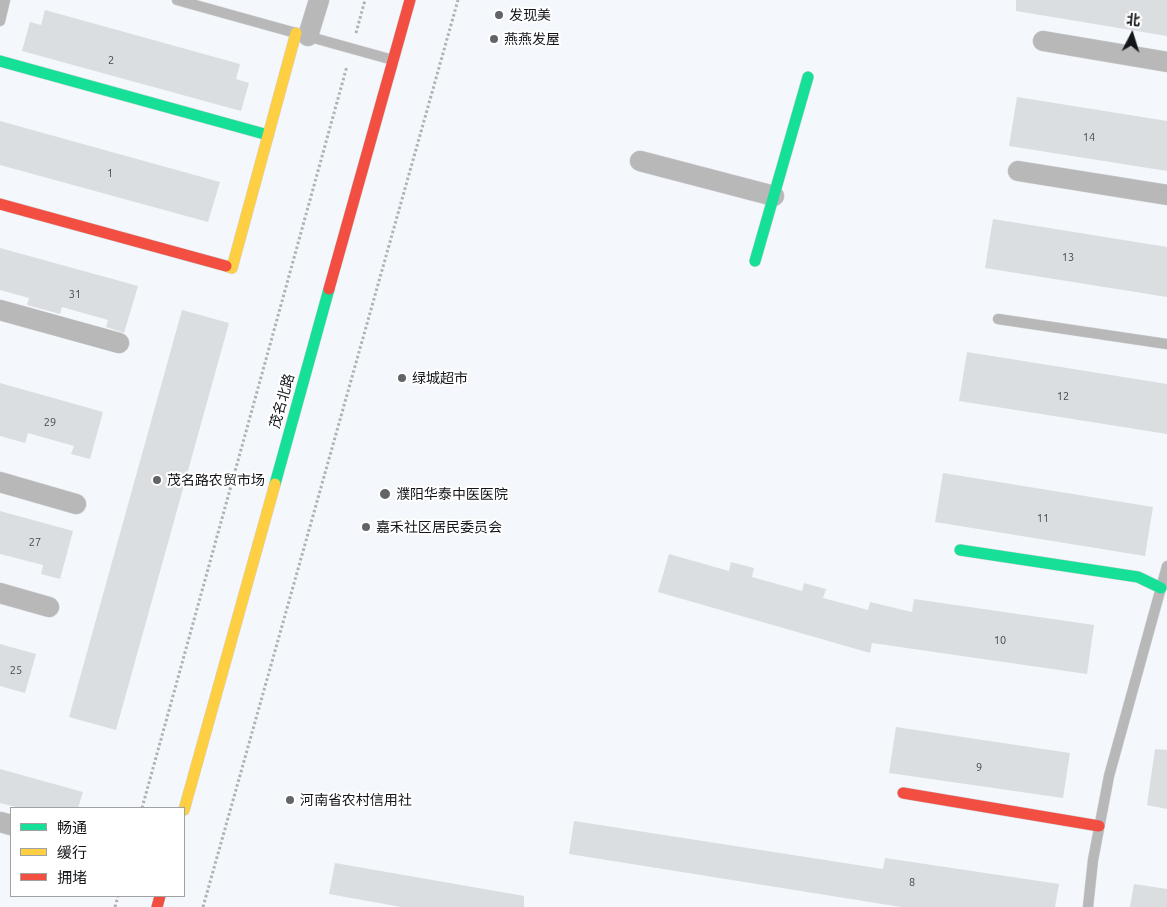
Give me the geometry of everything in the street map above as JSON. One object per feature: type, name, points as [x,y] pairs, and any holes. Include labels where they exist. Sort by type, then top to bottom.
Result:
[{"type":"street","points":[[0,204],[232,268],[268,134],[302,34],[319,0]]},
{"type":"street","name":"茂名北路","points":[[185,807],[410,0]]},
{"type":"street","points":[[1043,41],[1167,62]]},
{"type":"street","points":[[0,61],[268,134]]},
{"type":"street","points":[[755,261],[808,77]]},
{"type":"street","points":[[640,161],[774,196]]},
{"type":"street","points":[[1018,171],[1167,195]]},
{"type":"street","points":[[0,310],[119,343]]},
{"type":"street","points":[[0,482],[76,504]]},
{"type":"street","points":[[960,550],[1138,577],[1161,588]]},
{"type":"street","points":[[0,593],[48,606]]},
{"type":"street","points":[[903,793],[1100,826]]},
{"type":"lane","points":[[0,20],[5,0]]},
{"type":"lane","points":[[177,0],[393,60]]},
{"type":"lane","points":[[998,319],[1167,344]]},
{"type":"lane","points":[[1088,907],[1093,860],[1109,776],[1167,566]]},
{"type":"path","points":[[142,807],[365,0]]},
{"type":"path","points":[[203,907],[458,0]]},
{"type":"building","points":[[1016,0],[1167,0],[1167,36],[1016,11]]},
{"type":"building","points":[[45,10],[240,64],[236,79],[249,83],[241,111],[22,51],[30,22],[41,25]]},
{"type":"building","points":[[1017,97],[1167,121],[1167,171],[1009,146]]},
{"type":"building","points":[[0,121],[220,182],[208,222],[0,165]]},
{"type":"building","points":[[993,219],[1167,247],[1167,297],[985,268]]},
{"type":"building","points":[[0,248],[138,286],[124,333],[106,327],[108,320],[62,307],[60,314],[27,305],[29,298],[0,290]]},
{"type":"building","points":[[182,310],[229,323],[116,730],[69,717]]},
{"type":"building","points":[[967,352],[1167,384],[1167,434],[959,401]]},
{"type":"building","points":[[0,383],[103,412],[90,459],[71,454],[74,446],[28,433],[25,443],[0,436]]},
{"type":"building","points":[[943,473],[1153,507],[1145,556],[935,522]]},
{"type":"building","points":[[0,511],[73,531],[60,579],[41,574],[43,565],[0,554]]},
{"type":"building","points":[[669,554],[729,571],[731,562],[754,568],[752,577],[802,591],[804,583],[826,589],[823,598],[868,610],[870,602],[912,612],[914,599],[1094,625],[1087,674],[872,643],[870,653],[658,592]]},
{"type":"building","points":[[0,644],[36,654],[25,693],[0,686]]},
{"type":"building","points":[[896,727],[1070,753],[1063,798],[889,773]]},
{"type":"building","points":[[1155,749],[1167,750],[1167,809],[1147,805]]},
{"type":"building","points":[[0,769],[83,792],[78,807],[16,807],[0,803]]},
{"type":"building","points":[[574,821],[883,869],[885,858],[1059,884],[1055,907],[901,907],[569,854]]},
{"type":"building","points":[[335,863],[524,896],[524,907],[401,907],[329,894]]},
{"type":"building","points":[[1134,884],[1167,889],[1167,907],[1130,907]]},
{"type":"traffic: fast","points":[[0,61],[268,135]]},
{"type":"traffic: fast","points":[[755,261],[808,77]]},
{"type":"traffic: fast","points":[[275,484],[329,289]]},
{"type":"traffic: fast","points":[[960,550],[1138,577],[1161,588]]},
{"type":"traffic: slow","points":[[226,266],[232,268],[296,33]]},
{"type":"traffic: slow","points":[[185,807],[275,484]]},
{"type":"traffic: jam","points":[[329,289],[410,0]]},
{"type":"traffic: jam","points":[[0,204],[226,266]]},
{"type":"traffic: jam","points":[[903,793],[1099,826]]},
{"type":"traffic: jam","points":[[157,907],[160,897]]},
{"type":"place","name":"发现美","points":[[499,15]]},
{"type":"place","name":"燕燕发屋","points":[[494,39]]},
{"type":"place","name":"绿城超市","points":[[402,378]]},
{"type":"place","name":"茂名路农贸市场","points":[[157,480]]},
{"type":"place","name":"濮阳华泰中医医院","points":[[385,494]]},
{"type":"place","name":"嘉禾社区居民委员会","points":[[366,527]]},
{"type":"place","name":"河南省农村信用社","points":[[290,800]]}]
